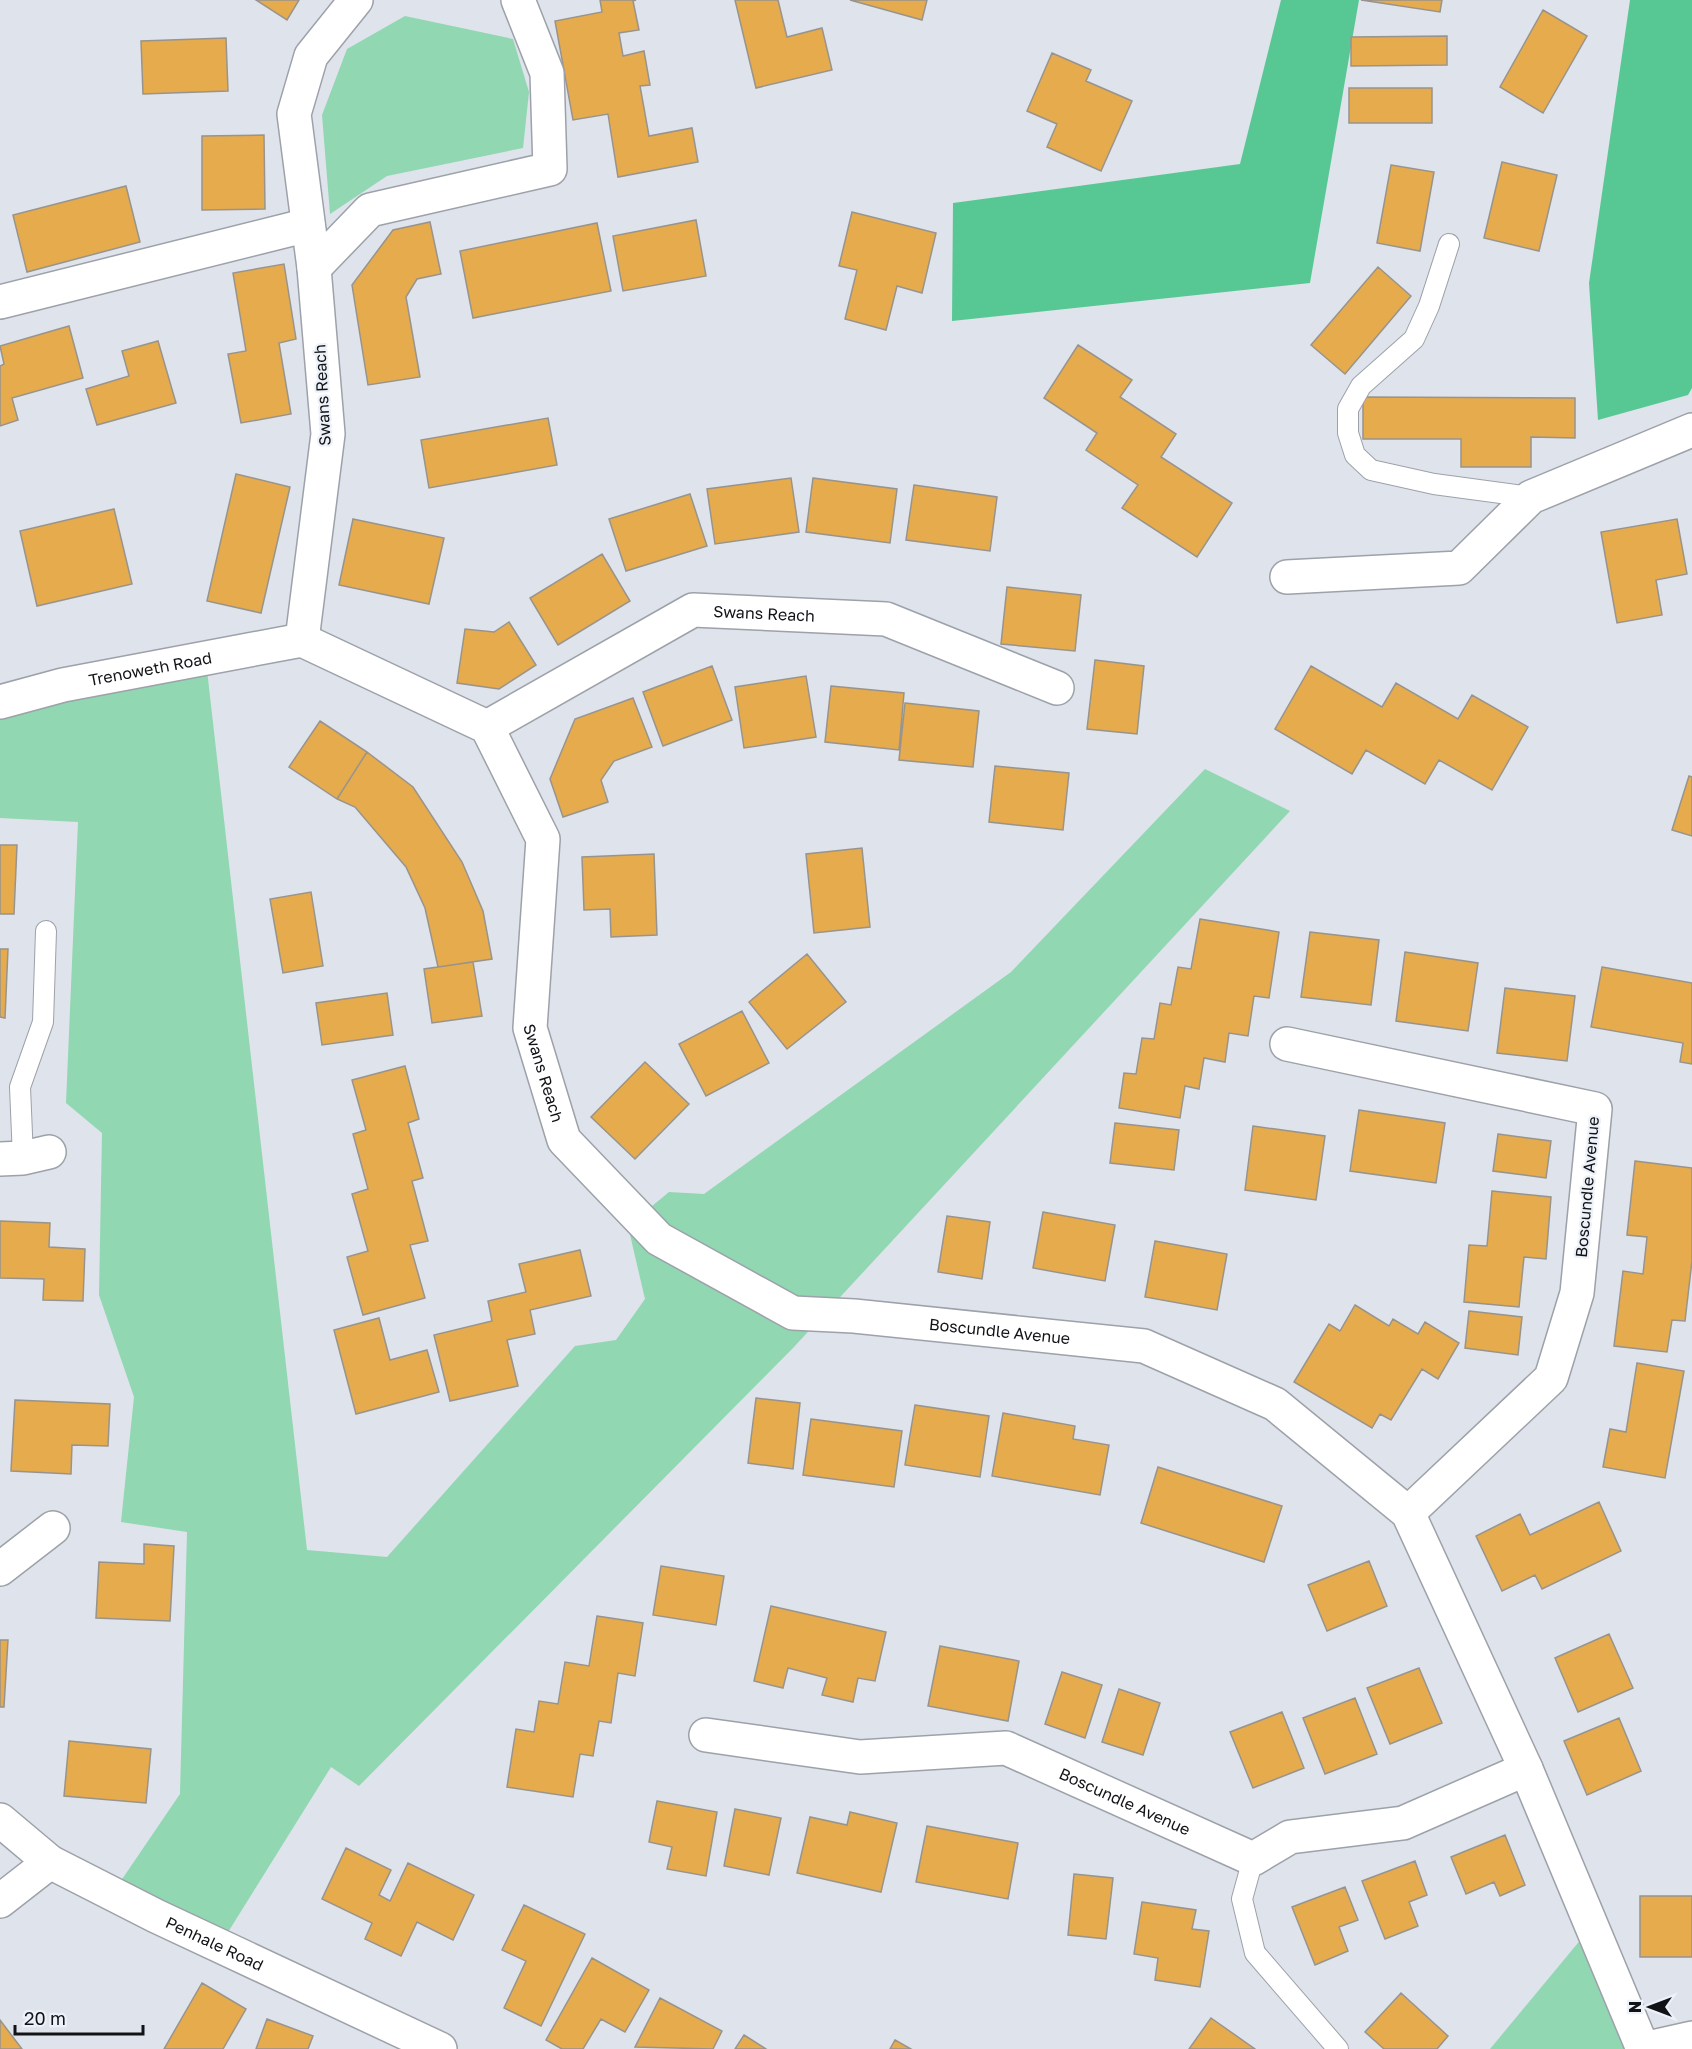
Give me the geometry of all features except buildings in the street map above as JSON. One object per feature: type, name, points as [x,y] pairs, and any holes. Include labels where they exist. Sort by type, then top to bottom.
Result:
[{"type":"street","name":"Swans Reach","points":[[302,640],[328,434],[314,268],[294,114],[311,56],[356,0]]},
{"type":"street","points":[[314,268],[370,210],[550,169],[547,73],[518,0]]},
{"type":"street","points":[[0,302],[308,225]]},
{"type":"street","points":[[1287,577],[1459,568],[1531,497],[1692,430]]},
{"type":"street","name":"Swans Reach","points":[[793,1313],[659,1239],[564,1140],[530,1028],[543,839],[487,727],[693,610],[886,619],[1057,688]]},
{"type":"street","points":[[302,640],[487,727]]},
{"type":"street","name":"Trenoweth Road","points":[[0,702],[63,685],[302,640]]},
{"type":"street","name":"Boscundle Avenue","points":[[1287,1044],[1595,1109],[1577,1293],[1551,1378],[1408,1513]]},
{"type":"street","name":"Boscundle Avenue","points":[[793,1313],[854,1316],[1144,1346],[1275,1404],[1408,1513],[1527,1769],[1643,2049]]},
{"type":"street","points":[[0,1569],[53,1528]]},
{"type":"street","name":"Boscundle Avenue","points":[[705,1735],[860,1757],[1006,1748],[1253,1859]]},
{"type":"street","points":[[1253,1859],[1290,1837],[1403,1823],[1527,1769]]},
{"type":"street","name":"Penhale Road","points":[[0,1820],[50,1862],[156,1916],[440,2049]]},
{"type":"street","points":[[0,1901],[50,1862]]},
{"type":"street","points":[[1643,2049],[1692,2038]]},
{"type":"lane","points":[[1449,244],[1429,306],[1414,339],[1361,386],[1348,410],[1348,433],[1355,455],[1371,470],[1434,484],[1531,497]]},
{"type":"lane","points":[[24,1156],[20,1087],[43,1022],[46,931]]},
{"type":"lane","points":[[1253,1859],[1242,1899],[1255,1953],[1338,2049]]},
{"type":"green space","points":[[1281,0],[1359,0],[1310,283],[952,321],[953,203],[1240,164]]},
{"type":"green space","points":[[1630,0],[1692,0],[1692,388],[1688,395],[1598,420],[1589,283]]},
{"type":"green space","points":[[405,16],[513,39],[529,92],[523,148],[387,176],[330,214],[322,115],[347,49]]},
{"type":"green space","points":[[207,670],[307,1550],[387,1557],[575,1346],[616,1340],[645,1299],[628,1226],[669,1192],[704,1194],[1011,972],[1205,769],[1290,811],[793,1348],[359,1786],[331,1767],[220,1945],[112,1894],[180,1794],[187,1532],[121,1522],[134,1397],[99,1295],[102,1133],[66,1103],[78,822],[0,818],[0,715]]},
{"type":"green space","points":[[1592,1926],[1642,2049],[1490,2049]]}]
